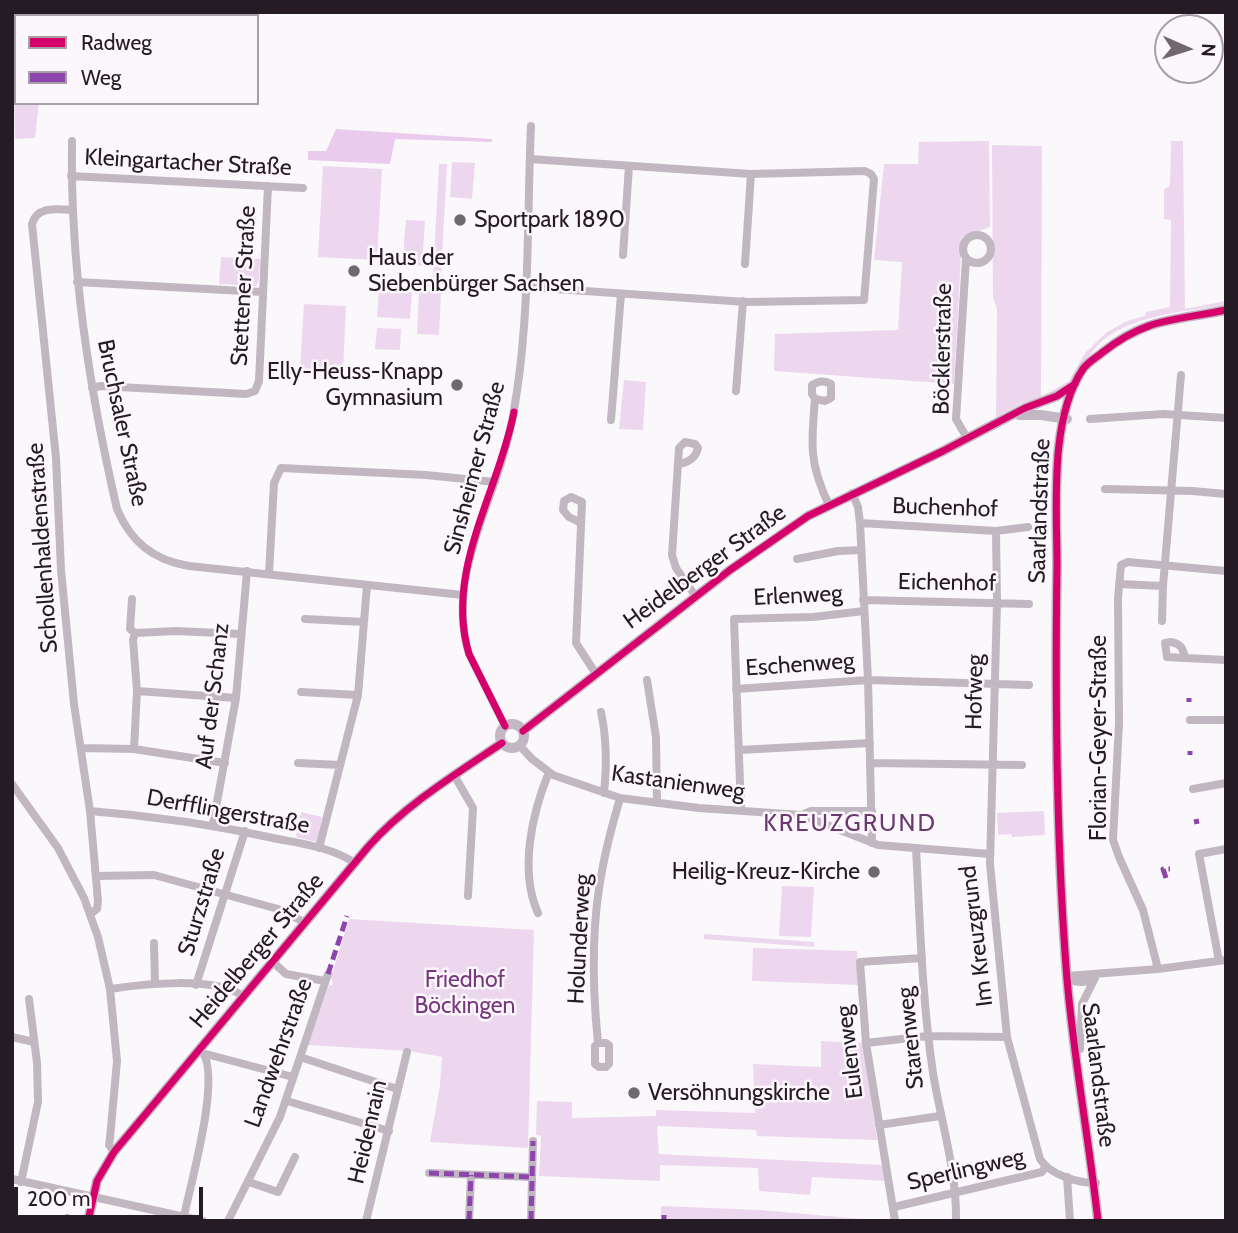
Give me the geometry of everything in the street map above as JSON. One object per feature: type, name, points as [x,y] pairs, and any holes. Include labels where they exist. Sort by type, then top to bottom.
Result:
[{"type":"main road","points":[[1100,354],[1133,331],[1146,326],[1226,310]]},
{"type":"main road","name":"Saarlandstraße","points":[[1098,1221],[1059,826],[1056,681],[1059,444],[1074,384],[1088,363],[1100,354]]},
{"type":"main road","name":"Saarlandstraße","points":[[1067,415],[1082,381],[1100,354]]},
{"type":"main road","name":"Heidelberger Straße","points":[[523,731],[776,537],[852,493],[1025,408],[1041,404],[1074,384]]},
{"type":"main road","points":[[1041,404],[1067,415]]},
{"type":"main road","name":"Heidelberger Straße","points":[[1005,419],[1029,414],[1067,415]]},
{"type":"main road","points":[[512,724],[523,731],[520,746],[510,748],[502,743],[500,737],[505,726],[512,724]]},
{"type":"main road","name":"Heidelberger Straße","points":[[88,1221],[97,1181],[114,1153],[203,1052],[243,996],[374,841],[454,775],[502,743]]},
{"type":"main road","name":"Saarlandstraße","points":[[1072,978],[1076,1068],[1104,1221]]},
{"type":"street","name":"Sinsheimer Straße","points":[[505,726],[469,654],[464,628],[463,595],[478,526],[495,482],[517,395],[523,345],[531,126]]},
{"type":"street","name":"Bruchsaler Straße","points":[[72,141],[72,210],[77,282],[92,388],[112,487],[125,528],[149,552],[170,562],[463,595]]},
{"type":"street","points":[[526,287],[743,302],[864,300],[874,184],[871,174],[865,172],[751,174],[530,159]]},
{"type":"street","points":[[623,256],[629,166]]},
{"type":"street","points":[[745,264],[751,174]]},
{"type":"street","name":"Kleingartacher Straße","points":[[71,176],[303,188]]},
{"type":"street","name":"Stettener Straße","points":[[92,388],[101,386],[251,394],[259,381],[268,186]]},
{"type":"street","name":"Schollenhaldenstraße","points":[[72,210],[39,212],[34,216],[32,224],[56,458],[62,583],[74,705],[82,748],[96,876],[97,909],[90,914]]},
{"type":"street","name":"Böcklerstraße","points":[[966,259],[956,419],[967,438]]},
{"type":"street","points":[[77,282],[262,292]]},
{"type":"street","points":[[611,419],[621,294]]},
{"type":"street","points":[[736,391],[743,302]]},
{"type":"street","points":[[1162,621],[1181,375]]},
{"type":"street","points":[[815,399],[811,444],[813,463],[829,505]]},
{"type":"street","points":[[1090,419],[1178,414],[1226,418]]},
{"type":"street","name":"Heidelberger Straße","points":[[678,465],[672,555],[676,568],[696,597]]},
{"type":"street","points":[[269,574],[274,483],[281,468],[495,482]]},
{"type":"street","points":[[1105,489],[1226,494]]},
{"type":"street","points":[[852,493],[858,507],[860,523],[873,811],[872,843]]},
{"type":"street","points":[[580,523],[576,643],[596,674]]},
{"type":"street","name":"Buchenhof","points":[[860,523],[996,531],[1028,527]]},
{"type":"street","name":"Hofweg","points":[[990,854],[997,603],[996,531]]},
{"type":"street","points":[[797,559],[838,551],[861,550]]},
{"type":"street","points":[[1163,586],[1119,583],[1123,563],[1226,571]]},
{"type":"street","name":"Auf der Schanz","points":[[213,824],[236,698],[247,571]]},
{"type":"street","name":"Florian-Geyer-Straße","points":[[1119,583],[1119,723],[1113,840],[1143,910],[1157,969]]},
{"type":"street","points":[[319,848],[358,695],[367,585]]},
{"type":"street","points":[[132,599],[130,629],[135,633],[176,631],[241,634]]},
{"type":"street","name":"Eichenhof","points":[[863,600],[1029,604]]},
{"type":"street","name":"Erlenweg","points":[[736,689],[734,619],[813,617],[864,611]]},
{"type":"street","points":[[305,619],[364,622]]},
{"type":"street","points":[[134,748],[137,691],[133,640],[135,633]]},
{"type":"street","points":[[1185,658],[1226,660]]},
{"type":"street","points":[[647,680],[656,737],[657,803]]},
{"type":"street","name":"Eschenweg","points":[[736,689],[868,680],[1028,685]]},
{"type":"street","points":[[736,689],[741,811]]},
{"type":"street","points":[[137,691],[236,698]]},
{"type":"street","points":[[301,692],[358,695]]},
{"type":"street","points":[[601,712],[606,735],[607,761],[604,793]]},
{"type":"street","points":[[1190,720],[1226,720]]},
{"type":"street","points":[[738,750],[870,743]]},
{"type":"street","name":"Kastanienweg","points":[[520,746],[549,772],[620,798],[802,815],[872,843]]},
{"type":"street","points":[[82,748],[134,748],[225,763]]},
{"type":"street","points":[[298,763],[340,765]]},
{"type":"street","points":[[871,763],[1023,765]]},
{"type":"street","points":[[538,913],[531,896],[531,844],[536,809],[549,772]]},
{"type":"street","points":[[454,775],[473,808],[468,896]]},
{"type":"street","points":[[1193,789],[1226,783]]},
{"type":"street","points":[[12,784],[58,848],[77,881],[98,937],[110,989],[117,1061],[109,1145],[114,1153]]},
{"type":"street","name":"Holunderweg","points":[[598,1043],[594,1004],[595,929],[602,867],[620,798]]},
{"type":"street","name":"Derfflingerstraße","points":[[90,811],[213,824],[319,848],[343,855],[355,863]]},
{"type":"street","name":"Kastanienweg","points":[[802,815],[811,811],[873,811]]},
{"type":"street","name":"Sturzstraße","points":[[196,985],[244,831]]},
{"type":"street","name":"Im Kreuzgrund","points":[[872,843],[895,848],[990,854],[1007,1037],[1037,1150],[1045,1167]]},
{"type":"street","name":"Starenweg","points":[[916,848],[928,1037],[940,1116],[957,1191],[956,1221]]},
{"type":"street","points":[[1072,978],[1222,960],[1199,854],[1226,849]]},
{"type":"street","points":[[96,876],[154,875],[278,909],[306,923]]},
{"type":"street","points":[[154,943],[155,983]]},
{"type":"street","name":"Eulenweg","points":[[895,1221],[866,1043],[860,962],[922,958]]},
{"type":"street","name":"Landwehrstraße","points":[[228,1221],[287,1101],[326,978],[286,974],[272,961]]},
{"type":"street","points":[[1080,1049],[1082,1004],[1099,976]]},
{"type":"street","points":[[110,989],[155,983],[196,985],[215,987],[243,996]]},
{"type":"street","points":[[29,999],[38,1102],[16,1181],[203,1221]]},
{"type":"street","points":[[12,1037],[34,1042]]},
{"type":"street","points":[[866,1043],[928,1037],[1007,1037]]},
{"type":"street","points":[[184,1216],[206,1112],[209,1083],[203,1052],[293,1077]]},
{"type":"street","name":"Heidenrain","points":[[366,1221],[407,1052]]},
{"type":"street","points":[[300,1057],[397,1088]]},
{"type":"street","points":[[287,1101],[389,1131]]},
{"type":"street","points":[[879,1125],[940,1116]]},
{"type":"street","points":[[531,1221],[533,1141]]},
{"type":"street","points":[[248,1182],[278,1192],[295,1157]]},
{"type":"street","points":[[1045,1167],[1067,1177],[1096,1183]]},
{"type":"street","name":"Sperlingweg","points":[[894,1207],[1042,1172],[1045,1167]]},
{"type":"street","points":[[429,1173],[532,1177]]},
{"type":"street","points":[[469,1221],[471,1175]]},
{"type":"street","points":[[1067,1177],[1070,1221]]},
{"type":"green space","points":[[12,12],[47,12],[14,14],[14,97]]},
{"type":"green space","points":[[14,105],[39,105],[35,138],[15,139]]},
{"type":"green space","points":[[989,141],[990,227],[962,237],[954,384],[774,371],[775,334],[898,330],[902,262],[874,260],[884,164],[918,164],[919,142]]},
{"type":"green space","points":[[1171,141],[1183,141],[1185,309],[1226,301],[1226,305],[1161,316],[1115,332],[1102,341],[1074,378],[1060,390],[1049,395],[1020,404],[996,417],[997,309],[993,298],[992,145],[1042,146],[1041,397],[1069,381],[1085,353],[1107,332],[1127,321],[1145,316],[1146,312],[1170,307],[1171,220],[1164,219],[1164,189],[1170,186]]},
{"type":"green space","points":[[452,162],[475,163],[472,199],[450,197]]},
{"type":"green space","points":[[439,164],[447,164],[441,277],[433,277]]},
{"type":"green space","points":[[323,166],[382,169],[377,260],[318,257]]},
{"type":"green space","points":[[406,220],[425,221],[422,266],[409,261],[406,256]]},
{"type":"green space","points":[[221,257],[260,259],[256,286],[219,284]]},
{"type":"green space","points":[[379,290],[412,292],[410,319],[377,317]]},
{"type":"green space","points":[[419,290],[441,292],[439,335],[417,334]]},
{"type":"green space","points":[[304,304],[346,306],[343,371],[300,369]]},
{"type":"green space","points":[[377,328],[401,329],[400,350],[375,349]]},
{"type":"green space","points":[[624,380],[646,382],[643,430],[619,429]]},
{"type":"green space","points":[[1044,811],[1045,835],[998,835],[997,813]]},
{"type":"green space","points":[[301,812],[322,817],[317,842],[296,837]]},
{"type":"green space","points":[[782,886],[814,887],[811,937],[779,936]]},
{"type":"green space","name":"Friedhof Böckingen","points":[[349,919],[534,930],[528,1148],[430,1142],[442,1057],[409,1051],[308,1045],[329,985],[333,985],[331,977]]},
{"type":"green space","points":[[704,934],[814,942],[814,947],[704,939]]},
{"type":"green space","points":[[753,948],[857,951],[859,985],[752,981]]},
{"type":"green space","points":[[821,1041],[863,1043],[877,1140],[757,1136],[756,1130],[657,1126],[659,1154],[883,1165],[886,1181],[812,1177],[810,1195],[759,1191],[758,1168],[660,1165],[660,1181],[539,1176],[541,1136],[536,1135],[537,1101],[572,1102],[572,1118],[656,1116],[656,1110],[755,1113],[753,1064],[821,1067]]},
{"type":"green space","points":[[661,1206],[761,1210],[883,1221],[661,1219]]},
{"type":"shaded area","points":[[336,129],[492,139],[492,142],[395,139],[390,164],[308,160],[308,151],[326,151]]},
{"type":"marked path","points":[[1196,819],[1197,824]]},
{"type":"marked path","points":[[1166,878],[1163,869],[1170,869]]},
{"type":"marked path","points":[[328,974],[347,916]]},
{"type":"marked path","points":[[531,1221],[533,1141]]},
{"type":"marked path","points":[[429,1173],[532,1177]]},
{"type":"marked path","points":[[469,1221],[471,1175]]},
{"type":"marked path","points":[[664,1215],[664,1221]]},
{"type":"cycle path","points":[[1098,1221],[1070,1009],[1063,928],[1056,669],[1056,491],[1060,438],[1072,389],[1083,369],[1092,360],[1119,341],[1148,326],[1226,310]]},
{"type":"cycle path","points":[[523,731],[730,570],[808,516],[1025,408],[1057,396],[1075,384]]},
{"type":"cycle path","points":[[505,726],[469,654],[463,623],[463,592],[476,532],[507,442],[514,412]]},
{"type":"cycle path","points":[[88,1221],[97,1181],[114,1152],[368,847],[398,817],[449,778],[502,743]]},
{"type":"place","name":"Sportpark 1890","points":[[460,220]]},
{"type":"place","name":"Haus der Siebenbürger Sachsen","points":[[354,271]]},
{"type":"place","name":"Elly-Heuss-Knapp Gymnasium","points":[[457,385]]},
{"type":"place","name":"Heilig-Kreuz-Kirche","points":[[874,872]]},
{"type":"place","name":"Versöhnungskirche","points":[[634,1093]]},
{"type":"district","name":"KREUZGRUND","points":[[850,824]]}]
